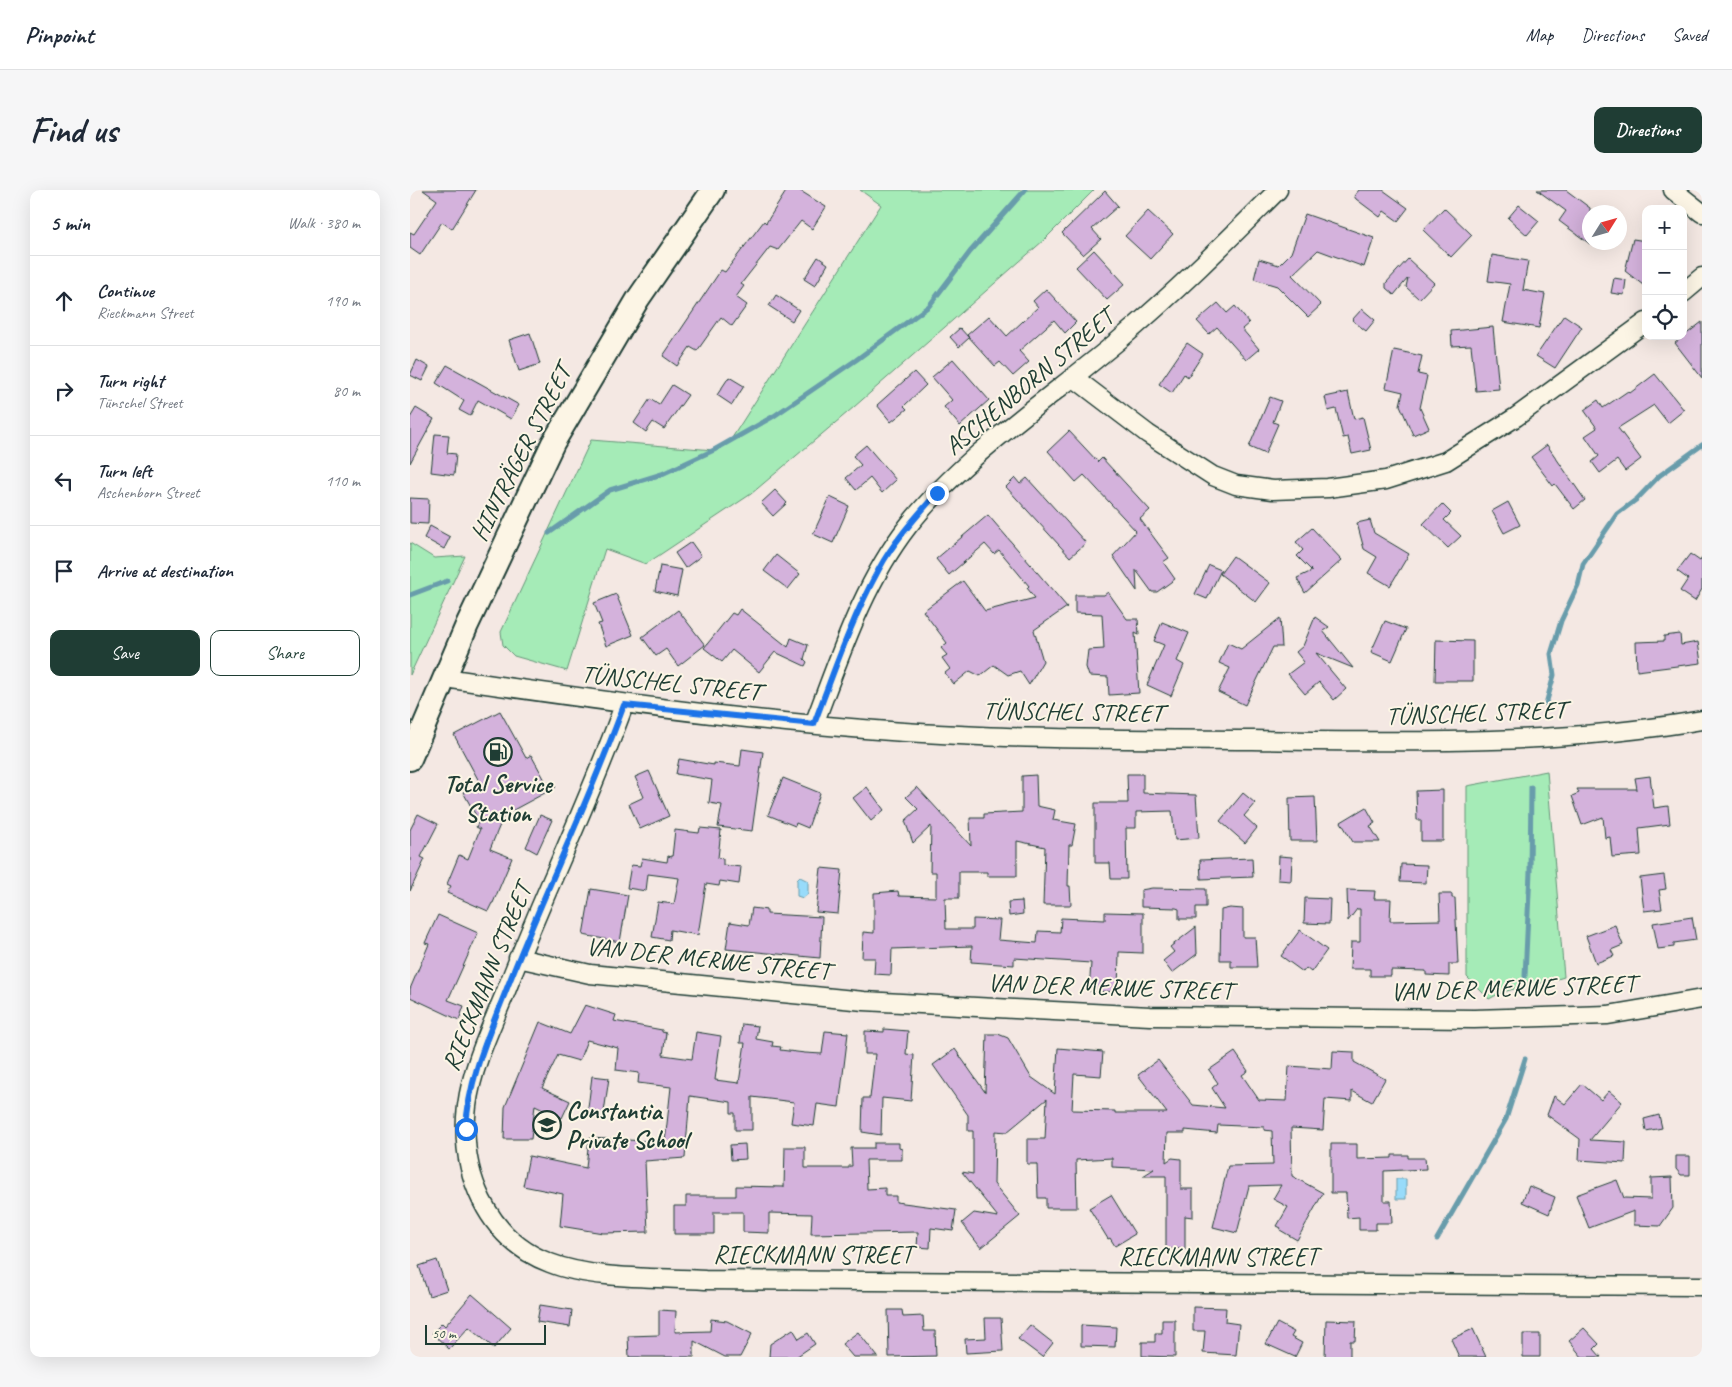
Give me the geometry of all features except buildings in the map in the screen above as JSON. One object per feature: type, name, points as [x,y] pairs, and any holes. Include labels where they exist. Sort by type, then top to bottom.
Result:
[{"type":"street","name":"HINTRÄGER STREET","points":[[410,759],[467,625],[553,443],[638,299],[713,190]]},
{"type":"street","name":"ASCHENBORN STREET","points":[[814,724],[848,633],[880,568],[908,526],[937,493],[1006,431],[1172,295],[1278,190]]},
{"type":"street","points":[[1673,190],[1702,213]]},
{"type":"street","points":[[1687,290],[1702,277]]},
{"type":"street","points":[[1074,377],[1148,434],[1213,476],[1236,485],[1273,490],[1328,488],[1386,480],[1446,461],[1516,417],[1642,325]]},
{"type":"street","name":"TÜNSCHEL STREET","points":[[445,678],[624,705],[814,724],[980,736],[1397,742],[1473,741],[1558,736],[1702,720]]},
{"type":"street","name":"RIECKMANN STREET","points":[[624,705],[600,770],[518,958],[479,1060],[470,1090],[466,1129],[468,1164],[477,1194],[492,1220],[514,1243],[550,1263],[597,1274],[706,1280],[1156,1281],[1702,1286]]},
{"type":"street","name":"VAN DER MERWE STREET","points":[[518,958],[590,974],[854,1000],[1150,1016],[1483,1019],[1608,1015],[1702,999]]},
{"type":"green space","points":[[860,190],[1094,190],[1044,240],[854,407],[751,494],[646,564],[605,549],[567,671],[514,656],[503,645],[501,632],[591,440],[714,450],[730,441],[881,205]]},
{"type":"green space","points":[[410,543],[434,558],[465,556],[410,675]]},
{"type":"green space","points":[[1547,771],[1564,977],[1516,988],[1489,999],[1467,977],[1467,786]]},
{"type":"water","points":[[800,877],[808,881],[808,894],[803,898],[797,896],[797,880]]},
{"type":"water","points":[[1396,1179],[1406,1179],[1406,1199],[1396,1199]]},
{"type":"waterway","points":[[549,533],[610,490],[662,474],[714,450],[774,416],[856,360],[929,306],[970,252],[1025,190]]},
{"type":"waterway","points":[[1546,704],[1554,675],[1551,654],[1561,621],[1578,585],[1583,564],[1617,514],[1637,499],[1659,476],[1702,445]]},
{"type":"waterway","points":[[410,595],[447,581]]},
{"type":"waterway","points":[[1525,976],[1530,872],[1531,787]]},
{"type":"waterway","points":[[1437,1239],[1506,1119],[1525,1059]]},
{"type":"place","name":"Total Service Station","points":[[498,752]]},
{"type":"place","name":"Constantia Private School","points":[[547,1125]]},
{"type":"route","points":[[466,1129],[470,1090],[479,1060],[518,958],[600,770],[624,705],[814,724],[848,633],[880,568],[908,526],[937,493]]}]
